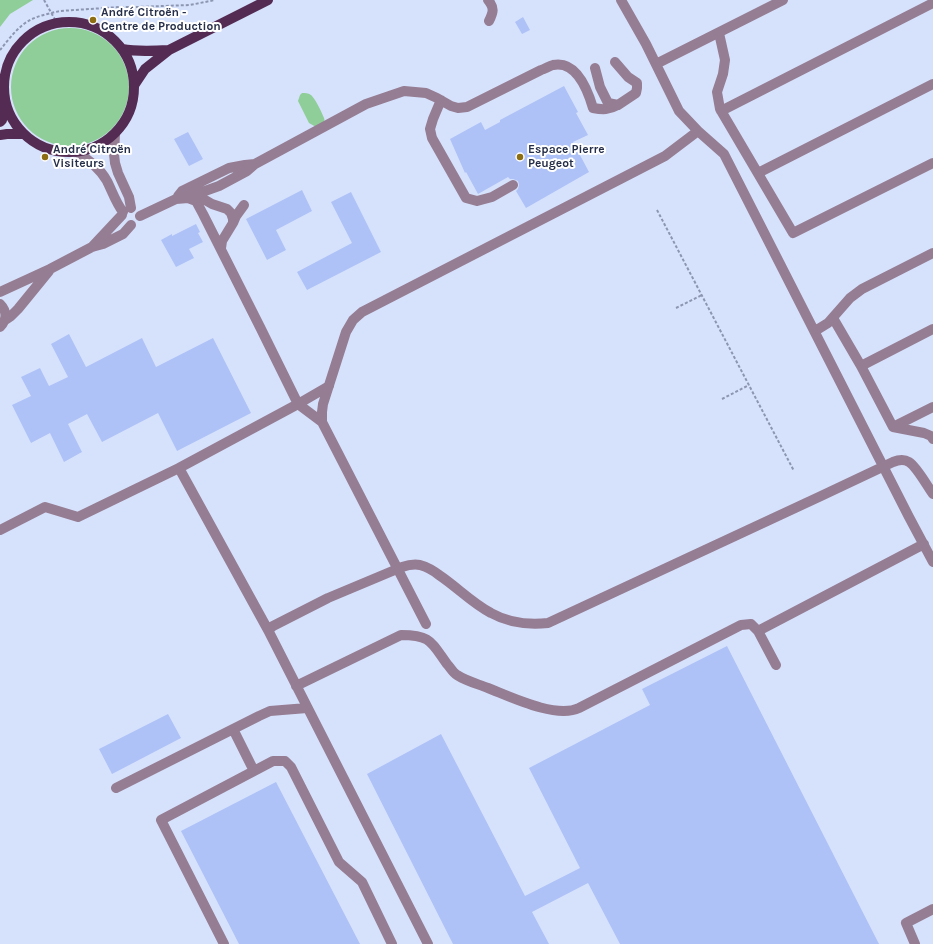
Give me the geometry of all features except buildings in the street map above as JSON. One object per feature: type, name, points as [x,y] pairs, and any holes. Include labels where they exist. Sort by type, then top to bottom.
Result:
[{"type":"main road","points":[[135,84],[145,69],[169,50],[268,0]]},
{"type":"main road","points":[[57,23],[85,24],[110,36],[122,49],[133,72],[135,84],[132,106],[122,126],[115,134],[101,144],[94,148],[77,152],[54,151],[33,142],[24,134],[11,118],[4,88],[7,68],[11,58],[22,42],[34,33],[57,23]]},
{"type":"main road","points":[[122,49],[136,51],[169,50]]},
{"type":"main road","points":[[0,122],[2,120],[5,97]]},
{"type":"main road","points":[[0,135],[24,134]]},
{"type":"lane","points":[[488,0],[491,3],[493,12],[489,21]]},
{"type":"lane","points":[[621,0],[646,44],[679,111],[698,131],[724,154],[933,562]]},
{"type":"lane","points":[[628,0],[646,44]]},
{"type":"lane","points":[[656,64],[783,0]]},
{"type":"lane","points":[[722,111],[933,3]]},
{"type":"lane","points":[[719,32],[725,60],[723,74],[717,92],[722,111],[793,233],[933,163]]},
{"type":"lane","points":[[182,198],[182,190],[229,168],[255,164],[366,104],[404,91],[426,93],[451,106],[467,108],[541,70],[554,65],[562,65],[568,67],[577,74],[584,84],[594,108],[602,110],[612,108],[636,93],[637,88],[637,83],[628,77],[615,62]]},
{"type":"lane","points":[[595,68],[600,87],[608,103],[618,105]]},
{"type":"lane","points":[[758,173],[933,84]]},
{"type":"lane","points":[[591,100],[594,104],[600,106],[604,102],[605,97]]},
{"type":"lane","points":[[441,100],[430,129],[432,138],[466,198],[477,201],[492,197],[513,185]]},
{"type":"lane","points":[[322,422],[323,404],[346,332],[353,320],[362,312],[665,156],[698,131]]},
{"type":"lane","points":[[115,134],[115,163],[129,197],[123,221],[131,226]]},
{"type":"lane","points":[[77,152],[102,173],[120,208],[125,212]]},
{"type":"lane","points":[[0,292],[50,269],[92,247],[103,244],[123,234],[131,226],[138,222],[140,216],[182,198],[200,197],[212,204],[224,208],[231,212],[234,219],[233,223]]},
{"type":"lane","points":[[182,198],[196,201],[221,248],[298,404],[322,422],[426,624]]},
{"type":"lane","points":[[221,248],[222,241],[244,205],[235,208],[224,208]]},
{"type":"lane","points":[[92,247],[125,212],[135,209],[140,216]]},
{"type":"lane","points":[[814,331],[828,323],[850,298],[862,288],[933,253]]},
{"type":"lane","points":[[3,323],[18,309],[50,269]]},
{"type":"lane","points":[[0,304],[5,311],[6,316],[3,323]]},
{"type":"lane","points":[[833,318],[861,366],[893,427]]},
{"type":"lane","points":[[861,366],[933,329]]},
{"type":"lane","points":[[0,530],[45,507],[78,517],[179,468],[329,386]]},
{"type":"lane","points":[[893,427],[933,407]]},
{"type":"lane","points":[[893,427],[924,433],[931,436],[933,439]]},
{"type":"lane","points":[[268,630],[328,598],[411,564],[421,565],[434,571],[453,584],[474,602],[492,613],[521,623],[548,623],[897,460],[908,462],[914,467],[932,492]]},
{"type":"lane","points":[[179,468],[268,630],[428,944]]},
{"type":"lane","points":[[758,631],[924,544]]},
{"type":"lane","points":[[296,686],[401,635],[414,635],[430,642],[438,649],[455,675],[539,708],[569,711],[579,708],[741,626],[751,624],[758,631],[776,665]]},
{"type":"lane","points":[[116,788],[259,716],[270,712],[307,708]]},
{"type":"lane","points":[[233,729],[254,771]]},
{"type":"lane","points":[[224,944],[160,820],[273,761],[285,761],[291,767],[339,862],[362,882],[392,944]]},
{"type":"lane","points":[[916,944],[906,923],[933,909]]},
{"type":"path","points":[[44,0],[57,23]]},
{"type":"path","points":[[0,50],[22,26],[32,19],[60,11],[120,6],[137,8],[190,5],[214,0]]},
{"type":"path","points":[[657,210],[794,470]]},
{"type":"path","points":[[676,308],[702,295]]},
{"type":"path","points":[[722,399],[749,385]]},
{"type":"green space","points":[[0,0],[33,0],[10,14],[0,27]]},
{"type":"green space","points":[[70,28],[93,32],[112,45],[125,64],[129,87],[125,110],[112,129],[93,142],[70,146],[47,142],[28,129],[15,110],[11,87],[15,64],[28,45],[47,32]]},
{"type":"green space","points":[[302,93],[310,94],[313,97],[324,118],[323,124],[316,127],[309,123],[298,101]]},
{"type":"place","name":"André Citroën - Centre de Production","points":[[93,20]]},
{"type":"place","name":"André Citroën Visiteurs","points":[[45,157]]},
{"type":"place","name":"Espace Pierre Peugeot","points":[[520,157]]}]
